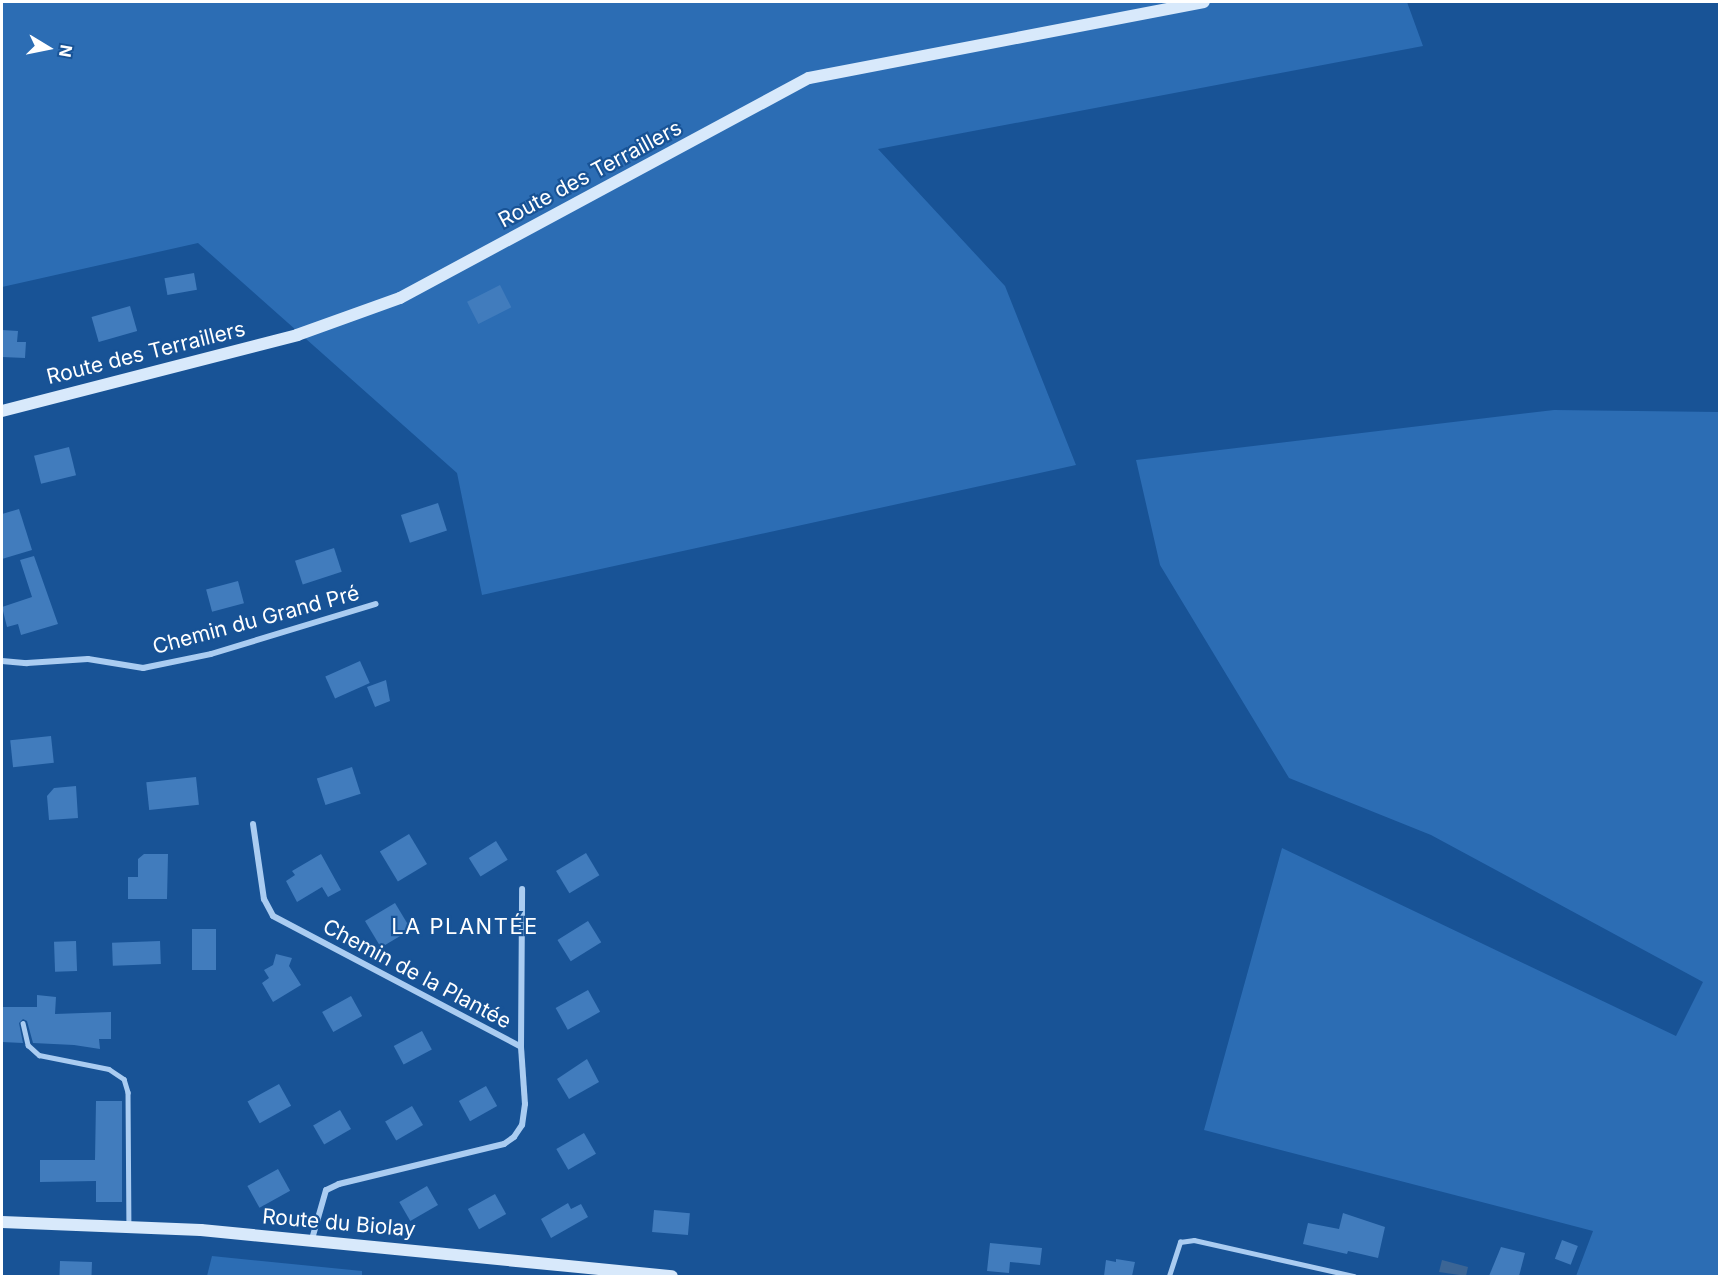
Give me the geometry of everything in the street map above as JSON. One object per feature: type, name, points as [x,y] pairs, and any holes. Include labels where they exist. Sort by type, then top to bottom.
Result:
[{"type":"street","name":"Route des Terraillers","points":[[2,411],[297,334],[400,298],[809,78],[1204,2]]},
{"type":"street","name":"Chemin du Grand Pré","points":[[2,661],[27,663],[88,659],[143,668],[211,654],[376,604]]},
{"type":"street","name":"Chemin de la Plantée","points":[[253,824],[264,899],[273,916],[521,1047],[525,1104],[522,1125],[514,1137],[504,1144],[339,1184],[327,1190],[312,1239]]},
{"type":"street","points":[[521,1047],[522,890]]},
{"type":"street","name":"Route du Biolay","points":[[2,1222],[129,1227],[312,1239],[672,1276]]},
{"type":"lane","points":[[23,1023],[28,1045],[39,1055],[109,1069],[124,1079],[128,1092],[129,1227]]},
{"type":"lane","points":[[1169,1276],[1180,1242],[1194,1240],[1354,1276]]},
{"type":"shaded area","points":[[2,2],[1407,2],[1423,46],[878,149],[1005,286],[1076,465],[482,595],[457,473],[198,243],[2,287]]},
{"type":"shaded area","points":[[1554,410],[1719,412],[1719,1276],[1576,1276],[1593,1231],[1204,1130],[1282,848],[1676,1036],[1703,982],[1431,835],[1289,778],[1160,565],[1136,460]]},
{"type":"shaded area","points":[[212,1256],[362,1271],[362,1276],[207,1276]]},
{"type":"shaded area","points":[[1442,1260],[1468,1267],[1466,1276],[1439,1272]]},
{"type":"building","points":[[194,273],[197,290],[167,295],[164,278]]},
{"type":"building","points":[[500,285],[511,307],[478,324],[467,302]]},
{"type":"building","points":[[130,306],[137,331],[99,342],[92,317]]},
{"type":"building","points":[[2,330],[18,331],[17,342],[26,342],[25,358],[2,357]]},
{"type":"building","points":[[69,447],[76,475],[41,484],[34,456]]},
{"type":"building","points":[[438,503],[447,531],[410,543],[401,515]]},
{"type":"building","points":[[19,509],[32,550],[2,559],[2,514]]},
{"type":"building","points":[[334,548],[342,572],[303,584],[295,561]]},
{"type":"building","points":[[34,556],[58,624],[21,635],[18,624],[7,627],[2,607],[32,597],[20,560]]},
{"type":"building","points":[[238,581],[244,603],[212,612],[206,590]]},
{"type":"building","points":[[360,661],[370,683],[335,698],[325,676]]},
{"type":"building","points":[[386,680],[390,701],[375,707],[367,687]]},
{"type":"building","points":[[51,736],[54,763],[13,767],[10,740]]},
{"type":"building","points":[[352,767],[361,794],[325,805],[317,778]]},
{"type":"building","points":[[196,777],[199,805],[149,810],[146,782]]},
{"type":"building","points":[[76,786],[78,818],[49,820],[47,796],[54,788]]},
{"type":"building","points":[[409,834],[427,864],[398,882],[380,852]]},
{"type":"building","points":[[496,841],[508,860],[481,877],[469,858]]},
{"type":"building","points":[[586,853],[599,875],[569,893],[556,871]]},
{"type":"building","points":[[144,854],[168,854],[167,899],[128,899],[128,877],[138,877],[138,859]]},
{"type":"building","points":[[321,854],[341,890],[328,897],[322,887],[297,902],[286,881],[295,875],[292,871]]},
{"type":"building","points":[[395,903],[411,930],[381,948],[365,921]]},
{"type":"building","points":[[588,921],[601,942],[571,961],[557,940]]},
{"type":"building","points":[[192,929],[216,929],[216,970],[192,970]]},
{"type":"building","points":[[76,941],[77,971],[55,972],[54,942]]},
{"type":"building","points":[[160,941],[161,964],[113,966],[112,943]]},
{"type":"building","points":[[276,954],[292,958],[289,966],[301,985],[273,1002],[262,983],[269,978],[264,970],[273,965]]},
{"type":"building","points":[[588,990],[600,1012],[568,1030],[556,1008]]},
{"type":"building","points":[[37,995],[56,997],[55,1014],[111,1012],[111,1039],[99,1039],[100,1049],[33,1043],[27,1021],[23,1019],[19,1023],[23,1043],[2,1042],[2,1007],[37,1007]]},
{"type":"building","points":[[351,996],[362,1016],[333,1032],[322,1012]]},
{"type":"building","points":[[422,1031],[432,1050],[404,1065],[394,1046]]},
{"type":"building","points":[[587,1059],[599,1082],[569,1099],[557,1079]]},
{"type":"building","points":[[279,1084],[291,1106],[260,1123],[248,1101]]},
{"type":"building","points":[[486,1086],[497,1106],[470,1121],[459,1101]]},
{"type":"building","points":[[96,1101],[122,1101],[122,1202],[96,1202],[96,1181],[40,1182],[40,1160],[95,1160]]},
{"type":"building","points":[[412,1106],[423,1125],[396,1141],[385,1122]]},
{"type":"building","points":[[340,1110],[351,1129],[324,1145],[313,1126]]},
{"type":"building","points":[[584,1133],[596,1154],[568,1170],[556,1149]]},
{"type":"building","points":[[278,1169],[290,1191],[260,1208],[247,1186]]},
{"type":"building","points":[[427,1186],[438,1205],[410,1221],[399,1202]]},
{"type":"building","points":[[495,1194],[506,1214],[479,1229],[468,1209]]},
{"type":"building","points":[[568,1203],[571,1209],[581,1204],[588,1217],[551,1238],[541,1219]]},
{"type":"building","points":[[654,1210],[690,1213],[688,1235],[652,1232]]},
{"type":"building","points":[[1343,1213],[1385,1227],[1378,1258],[1303,1244],[1308,1223],[1339,1229]]},
{"type":"building","points":[[1562,1240],[1578,1246],[1571,1265],[1555,1259]]},
{"type":"building","points":[[990,1243],[1042,1248],[1040,1265],[1010,1262],[1009,1273],[987,1271]]},
{"type":"building","points":[[1501,1247],[1525,1253],[1519,1276],[1489,1276]]},
{"type":"building","points":[[1116,1259],[1135,1262],[1132,1276],[1104,1276],[1106,1260],[1116,1262]]},
{"type":"building","points":[[60,1261],[92,1262],[91,1276],[59,1276]]},
{"type":"district","name":"LA PLANTÉE","points":[[465,927]]}]
